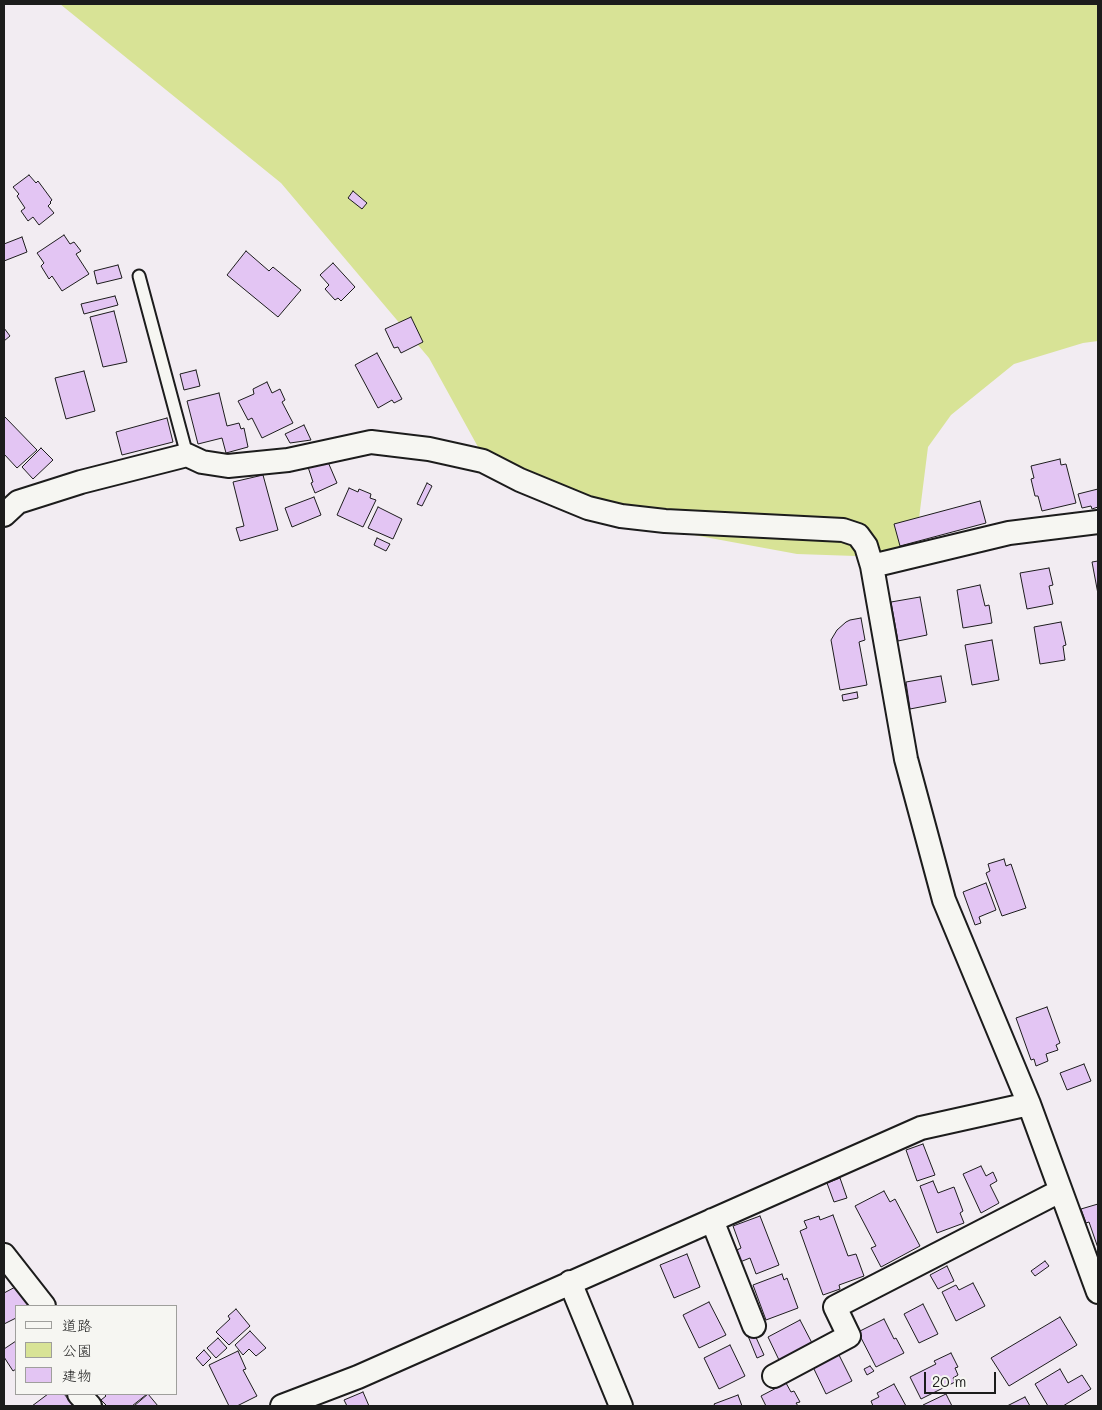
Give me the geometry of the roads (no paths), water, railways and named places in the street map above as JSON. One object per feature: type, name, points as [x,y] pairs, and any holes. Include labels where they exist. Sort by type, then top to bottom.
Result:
[{"type":"street","points":[[8,503],[187,455],[202,462],[228,466],[288,460],[371,442],[429,448],[483,461],[520,480],[588,508],[621,516],[665,521],[843,530],[858,535],[866,546],[872,566],[906,759],[944,900],[1029,1104],[1098,1291]]},
{"type":"street","points":[[872,566],[1009,533],[1098,522]]},
{"type":"street","points":[[282,1406],[358,1377],[921,1128],[1029,1104]]},
{"type":"street","points":[[774,1376],[849,1336],[835,1307],[1060,1190]]},
{"type":"street","points":[[712,1220],[754,1326]]},
{"type":"street","points":[[4,1255],[43,1305]]},
{"type":"street","points":[[570,1282],[621,1406]]},
{"type":"street","points":[[80,1395],[90,1406]]},
{"type":"lane","points":[[139,276],[187,455]]}]
